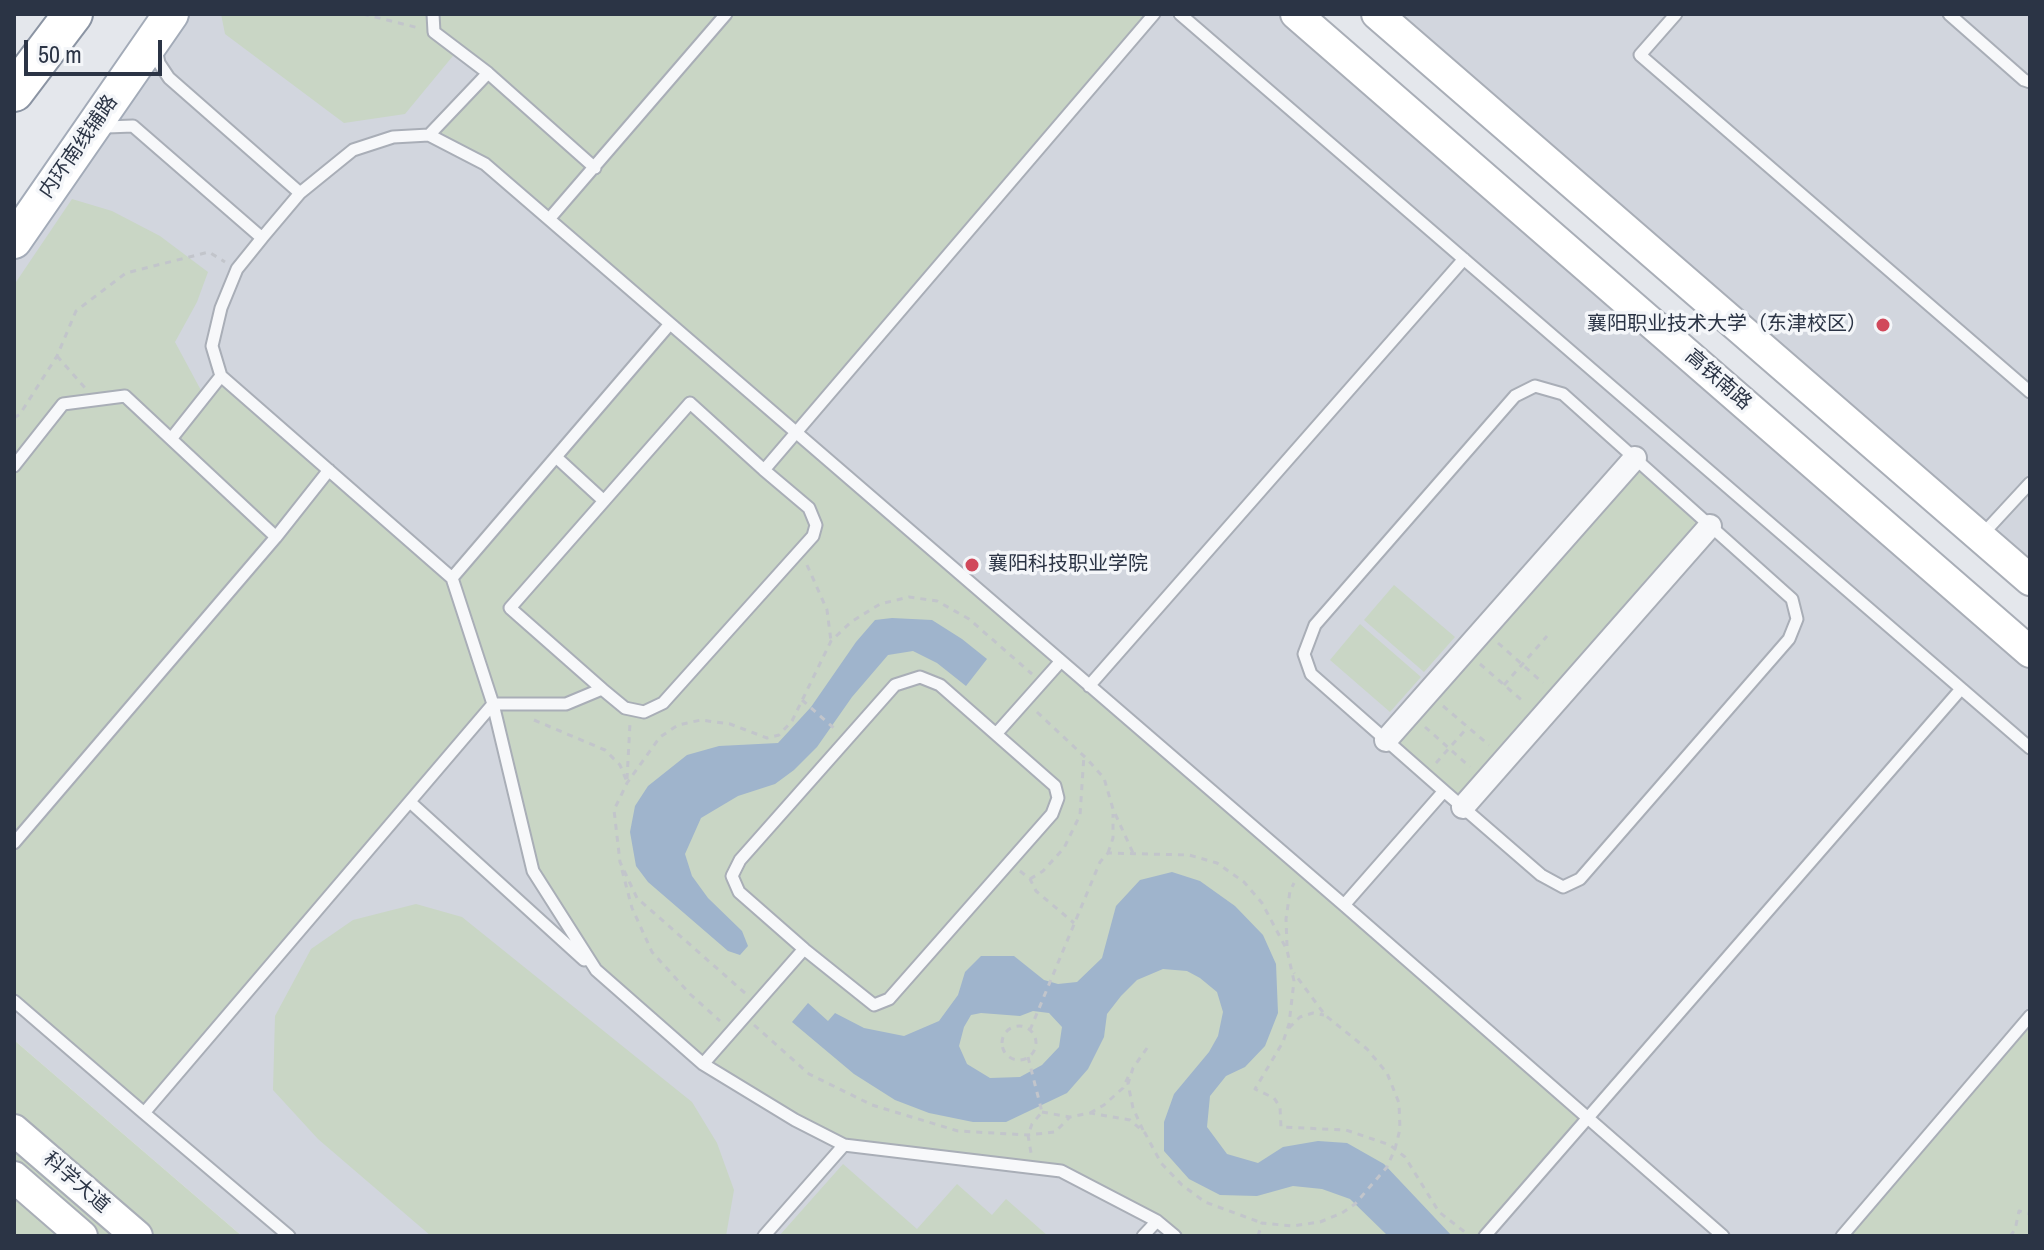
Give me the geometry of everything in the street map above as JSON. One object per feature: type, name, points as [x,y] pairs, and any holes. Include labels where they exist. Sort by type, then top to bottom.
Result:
[{"type":"highway","points":[[14,59],[44,14]]},
{"type":"highway","points":[[14,92],[73,14]]},
{"type":"main road","name":"高铁南路","points":[[1296,14],[2030,652]]},
{"type":"main road","points":[[1377,14],[2030,580]]},
{"type":"main road","name":"内环南线辅路","points":[[14,241],[162,26]]},
{"type":"main road","name":"科学大道","points":[[14,1130],[137,1236]]},
{"type":"main road","name":"科学大道","points":[[14,1177],[82,1236]]},
{"type":"street","points":[[1386,740],[1635,458]]},
{"type":"street","points":[[1463,807],[1710,526]]},
{"type":"lane","points":[[433,14],[434,32],[488,73],[595,168]]},
{"type":"lane","points":[[550,218],[726,14]]},
{"type":"lane","points":[[764,470],[1154,14]]},
{"type":"lane","points":[[1180,14],[2030,748]]},
{"type":"lane","points":[[1676,14],[1640,55],[2030,392]]},
{"type":"lane","points":[[1949,14],[2030,82]]},
{"type":"lane","points":[[162,26],[159,63],[169,78],[300,193]]},
{"type":"lane","points":[[429,135],[488,73]]},
{"type":"lane","points":[[82,143],[107,127],[133,126],[262,238]]},
{"type":"lane","points":[[596,970],[533,871],[493,704],[452,578],[221,376],[212,346],[221,308],[237,269],[300,193],[353,150],[393,137],[429,135],[485,164],[1723,1236]]},
{"type":"lane","points":[[1089,686],[1464,259]]},
{"type":"lane","points":[[452,578],[669,325]]},
{"type":"lane","points":[[171,439],[221,376]]},
{"type":"lane","points":[[1535,386],[1563,394],[1635,458],[1792,599],[1797,619],[1789,639],[1580,879],[1563,887],[1541,875],[1311,674],[1304,654],[1315,625],[1515,396],[1535,386]]},
{"type":"lane","points":[[14,466],[63,404],[125,396],[276,537]]},
{"type":"lane","points":[[690,403],[809,508],[816,525],[813,536],[663,703],[644,712],[625,708],[510,608],[604,501],[690,403]]},
{"type":"lane","points":[[556,457],[604,501]]},
{"type":"lane","points":[[14,843],[276,537],[329,470]]},
{"type":"lane","points":[[1980,537],[2030,483]]},
{"type":"lane","points":[[996,734],[1061,661]]},
{"type":"lane","points":[[920,677],[940,685],[996,734],[1055,786],[1058,798],[1052,814],[889,999],[874,1005],[739,892],[732,876],[740,860],[895,685],[920,677]]},
{"type":"lane","points":[[144,1113],[493,704],[566,704],[602,689]]},
{"type":"lane","points":[[1485,1236],[1961,689]]},
{"type":"lane","points":[[1344,905],[1444,791]]},
{"type":"lane","points":[[410,802],[703,1064],[795,1120],[844,1145],[1061,1171],[1157,1221],[1175,1236]]},
{"type":"lane","points":[[703,1064],[804,949]]},
{"type":"lane","points":[[14,1001],[289,1236]]},
{"type":"lane","points":[[1842,1236],[2030,1016]]},
{"type":"lane","points":[[764,1236],[844,1145]]},
{"type":"lane","points":[[1143,1236],[1157,1221]]},
{"type":"path","points":[[363,14],[434,32]]},
{"type":"path","points":[[14,418],[20,414],[57,356],[76,311],[126,273],[209,252],[237,269]]},
{"type":"path","points":[[57,356],[96,400]]},
{"type":"path","points":[[798,552],[813,575],[827,610],[831,641]]},
{"type":"path","points":[[732,1031],[690,994],[652,952],[632,908],[620,862],[614,810],[627,783],[660,737],[678,725],[701,720],[730,724],[767,738],[779,735],[792,721],[831,641],[851,622],[880,604],[909,597],[937,601],[969,619],[1042,682]]},
{"type":"path","points":[[1483,630],[1559,697]]},
{"type":"path","points":[[1504,685],[1547,636]]},
{"type":"path","points":[[1465,651],[1541,717]]},
{"type":"path","points":[[1428,693],[1505,759]]},
{"type":"path","points":[[802,700],[834,728]]},
{"type":"path","points":[[1025,701],[1084,755],[1104,778],[1113,809],[1133,853]]},
{"type":"path","points":[[493,704],[605,750],[620,765],[627,783]]},
{"type":"path","points":[[627,783],[631,709]]},
{"type":"path","points":[[1410,714],[1486,781]]},
{"type":"path","points":[[1425,775],[1468,727]]},
{"type":"path","points":[[1030,879],[1043,871],[1064,848],[1080,815],[1084,755]]},
{"type":"path","points":[[1034,1168],[1028,1135],[1042,1111],[1028,1057],[1036,1044],[1030,1030],[1100,862],[1108,853],[1113,838],[1113,809]]},
{"type":"path","points":[[1108,853],[1189,855],[1217,863],[1244,882],[1262,903],[1287,950]]},
{"type":"path","points":[[620,862],[637,898],[756,1003]]},
{"type":"path","points":[[1009,862],[1030,879],[1036,891],[1074,923]]},
{"type":"path","points":[[1302,869],[1290,891],[1286,919],[1287,950],[1294,981],[1287,1031],[1255,1089],[1274,1098],[1282,1117],[1281,1127],[1346,1130],[1395,1149],[1405,1157],[1439,1212],[1470,1236]]},
{"type":"path","points":[[1133,1068],[1128,1084],[1133,1108],[1161,1163],[1182,1185],[1205,1202],[1262,1223],[1292,1226],[1320,1222],[1342,1213],[1355,1204],[1387,1167],[1400,1129],[1399,1103],[1387,1073],[1367,1049],[1325,1015],[1291,970]]},
{"type":"path","points":[[1287,1031],[1300,1017],[1313,1013],[1325,1015]]},
{"type":"path","points":[[744,1017],[809,1074],[872,1105],[958,1131],[1028,1135],[1055,1132],[1070,1117]]},
{"type":"path","points":[[1028,1057],[1012,1059],[1004,1051],[1002,1039],[1013,1027],[1030,1030]]},
{"type":"path","points":[[1042,1111],[1070,1117],[1090,1113],[1104,1105],[1123,1088],[1147,1048]]},
{"type":"path","points":[[1090,1113],[1130,1120],[1145,1133]]},
{"type":"path","points":[[2010,1236],[2015,1230],[2019,1211],[2030,1214]]},
{"type":"path","points":[[1258,1236],[1262,1223]]},
{"type":"shaded area","name":"襄阳科技职业学院","points":[[171,14],[1296,14],[2030,652],[2030,1236],[242,1236],[14,1040],[14,241]]},
{"type":"shaded area","name":"襄阳职业技术大学（东津校区）","points":[[1377,14],[2030,14],[2030,580]]},
{"type":"green space","points":[[221,14],[1154,14],[797,432],[1589,1117],[1485,1236],[1175,1236],[1061,1171],[844,1145],[703,1064],[596,970],[533,871],[493,705],[144,1113],[14,1001],[14,285],[72,199],[112,211],[160,236],[208,272],[197,302],[175,342],[204,396],[221,376],[452,578],[669,325],[485,164],[429,135],[487,74],[457,51],[405,114],[344,123],[225,34]]},
{"type":"green space","points":[[1635,458],[1710,526],[1463,807],[1386,740]]},
{"type":"green space","points":[[1394,585],[1455,637],[1424,672],[1364,620]]},
{"type":"green space","points":[[1360,624],[1421,677],[1390,712],[1330,660]]},
{"type":"green space","points":[[416,904],[462,917],[692,1102],[717,1143],[734,1190],[726,1236],[431,1236],[318,1139],[273,1090],[275,1016],[311,949],[353,920]]},
{"type":"green space","points":[[2030,1016],[2030,1236],[1842,1236]]},
{"type":"green space","points":[[14,1040],[242,1236],[14,1236]]},
{"type":"green space","points":[[843,1164],[917,1229],[957,1184],[992,1215],[1006,1199],[1048,1236],[779,1236]]},
{"type":"water","points":[[875,620],[932,620],[987,659],[966,686],[937,663],[913,651],[888,655],[852,697],[817,747],[794,770],[775,784],[738,796],[701,818],[685,854],[692,876],[708,898],[742,931],[748,946],[740,955],[728,951],[648,882],[636,866],[630,832],[635,806],[648,786],[687,755],[719,746],[778,743],[811,707]]},
{"type":"water","points":[[1172,872],[1200,881],[1235,906],[1263,935],[1276,964],[1278,1013],[1265,1046],[1245,1067],[1226,1076],[1210,1096],[1207,1127],[1227,1154],[1258,1163],[1283,1147],[1318,1141],[1347,1143],[1384,1164],[1452,1236],[1388,1236],[1350,1199],[1322,1189],[1293,1186],[1257,1196],[1220,1195],[1189,1179],[1164,1151],[1164,1122],[1174,1094],[1209,1052],[1218,1036],[1223,1012],[1217,992],[1187,971],[1163,969],[1137,980],[1107,1014],[1104,1037],[1088,1069],[1067,1093],[1006,1122],[973,1122],[929,1113],[895,1100],[854,1074],[792,1022],[808,1003],[828,1021],[835,1013],[864,1028],[904,1036],[939,1021],[958,995],[965,972],[981,956],[1014,956],[1044,980],[1058,984],[1077,982],[1102,958],[1116,906],[1140,880]],"holes":[[[1033,1011],[1049,1013],[1062,1027],[1059,1047],[1042,1065],[1020,1077],[990,1078],[967,1064],[959,1046],[971,1015],[1020,1016]]]},
{"type":"place","name":"襄阳职业技术大学（东津校区）","points":[[1883,325]]},
{"type":"place","name":"襄阳科技职业学院","points":[[972,565]]}]
